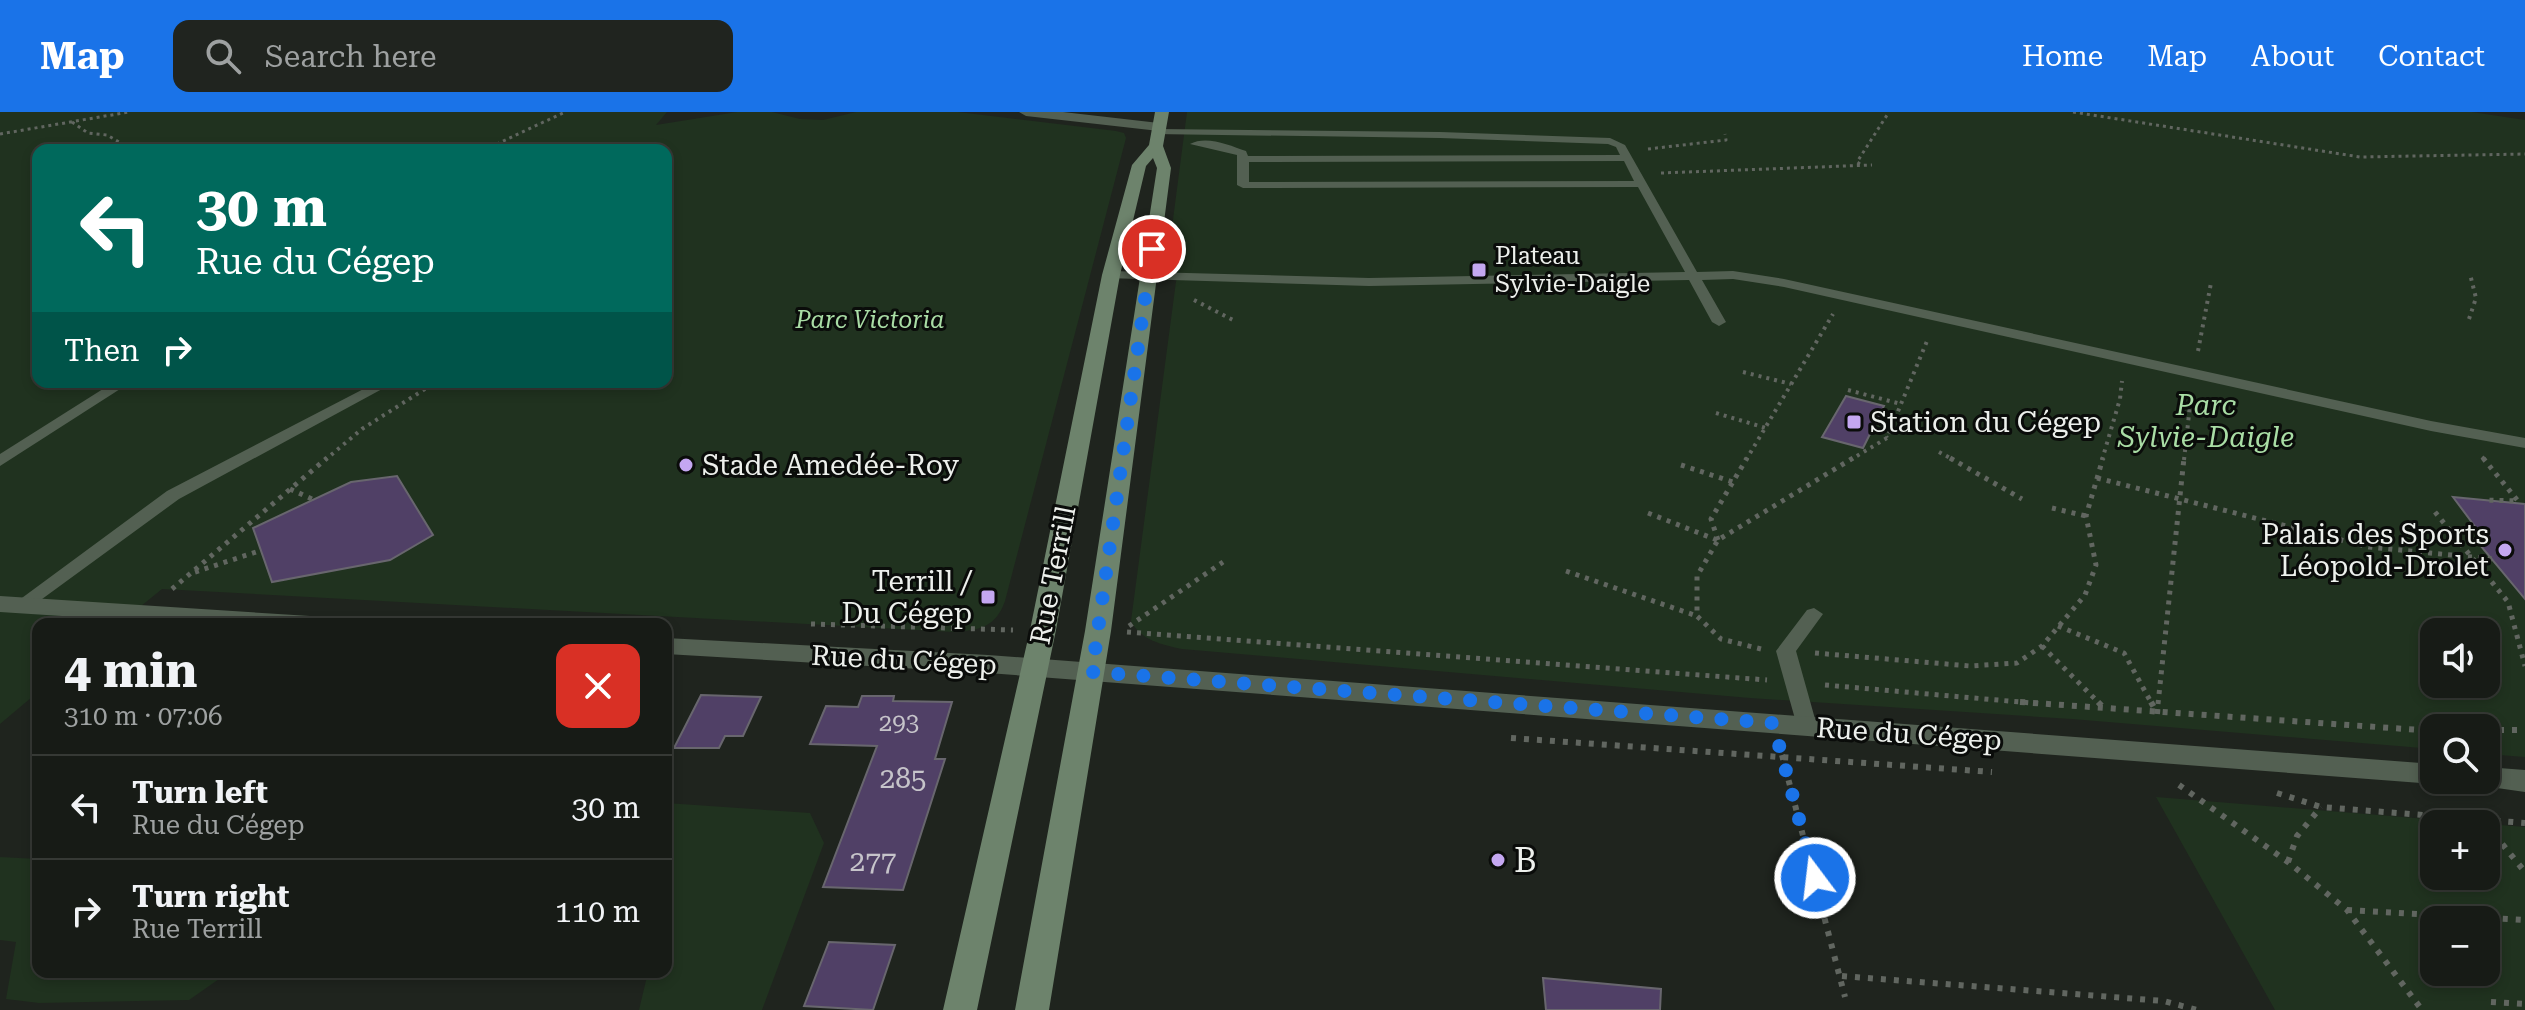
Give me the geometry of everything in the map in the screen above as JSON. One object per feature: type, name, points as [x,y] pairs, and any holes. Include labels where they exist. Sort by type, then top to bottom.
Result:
[{"type":"street","points":[[1026,112],[1158,132]]},
{"type":"street","name":"Rue Terrill","points":[[960,1010],[1035,667],[1111,275],[1139,165],[1158,132]]},
{"type":"street","name":"Rue Terrill","points":[[1032,1010],[1092,672],[1149,276],[1164,168],[1158,132]]},
{"type":"street","points":[[10,605],[211,618]]},
{"type":"street","name":"Rue du Cégep","points":[[672,646],[1035,667],[2420,773]]},
{"type":"street","points":[[2500,779],[2525,781]]},
{"type":"lane","points":[[1158,132],[1596,139],[1620,145],[1719,322]]},
{"type":"lane","points":[[1158,132],[1238,151],[1243,159],[1243,185],[1639,179]]},
{"type":"lane","points":[[1266,159],[1267,134]]},
{"type":"lane","points":[[1243,159],[1625,155]]},
{"type":"lane","points":[[1111,275],[1369,282],[1692,274],[1762,279],[2476,435],[2525,443]]},
{"type":"lane","points":[[0,461],[115,388]]},
{"type":"lane","points":[[10,605],[173,495],[377,388]]},
{"type":"lane","points":[[1807,726],[1786,651],[1814,614]]},
{"type":"path","points":[[0,134],[129,112]]},
{"type":"path","points":[[497,144],[565,112]]},
{"type":"path","points":[[1861,166],[1857,162],[1889,112]]},
{"type":"path","points":[[2073,112],[2360,157],[2525,154]]},
{"type":"path","points":[[72,122],[88,133],[107,135],[123,144]]},
{"type":"path","points":[[1625,155],[1726,140],[1725,134]]},
{"type":"path","points":[[1639,179],[1872,165]]},
{"type":"path","points":[[2469,319],[2476,298],[2470,274]]},
{"type":"path","points":[[2157,714],[2193,373],[2211,283]]},
{"type":"path","points":[[1718,540],[1711,519],[1844,296]]},
{"type":"path","points":[[1697,616],[1697,576],[1718,540],[1887,438],[1927,341]]},
{"type":"path","points":[[1743,372],[1791,384]]},
{"type":"path","points":[[1566,571],[1697,616],[1721,639],[1759,649],[1970,666],[2017,663],[2042,646],[2085,595],[2096,565],[2086,516],[2120,399],[2123,374]]},
{"type":"path","points":[[145,614],[362,429],[427,388]]},
{"type":"path","points":[[1848,390],[1901,404]]},
{"type":"path","points":[[1716,413],[1766,428]]},
{"type":"path","points":[[1879,422],[1887,438]]},
{"type":"path","points":[[2476,435],[2482,460],[2518,501],[2485,500]]},
{"type":"path","points":[[1939,452],[2022,499]]},
{"type":"path","points":[[1681,465],[1733,482]]},
{"type":"path","points":[[2097,478],[2369,547],[2492,559]]},
{"type":"path","points":[[290,489],[312,499]]},
{"type":"path","points":[[2052,508],[2086,516]]},
{"type":"path","points":[[2435,512],[2508,602],[2525,666]]},
{"type":"path","points":[[1648,513],[1718,540]]},
{"type":"path","points":[[190,573],[259,551]]},
{"type":"path","points":[[1223,562],[1121,631],[2157,714],[2420,730]]},
{"type":"path","points":[[2058,626],[2124,653],[2157,714]]},
{"type":"path","points":[[2042,646],[2103,708]]},
{"type":"path","points":[[1773,723],[1842,976],[1845,997]]},
{"type":"path","points":[[2500,730],[2525,730]]},
{"type":"path","points":[[1511,738],[2003,773]]},
{"type":"path","points":[[2165,784],[2194,786]]},
{"type":"path","points":[[2179,785],[2288,862],[2347,910],[2422,1010]]},
{"type":"path","points":[[2267,791],[2321,807],[2420,817]]},
{"type":"path","points":[[2288,862],[2297,836],[2321,807]]},
{"type":"path","points":[[2500,823],[2525,823]]},
{"type":"path","points":[[2500,841],[2525,872]]},
{"type":"path","points":[[2347,910],[2524,921]]},
{"type":"path","points":[[1842,976],[2164,1001],[2197,1010]]},
{"type":"path","points":[[2164,1001],[2175,1010]]},
{"type":"path","points":[[2491,1002],[2525,1004]]},
{"type":"green space","name":"Parc Victoria","points":[[0,112],[667,112],[656,125],[737,112],[772,112],[800,119],[823,120],[856,112],[958,112],[1124,133],[1126,138],[1005,601],[997,617],[986,626],[954,632],[162,589],[126,618],[32,618],[32,697],[0,724]]},
{"type":"green space","name":"Parc Sylvie-Daigle","points":[[1187,112],[2472,112],[2525,120],[2525,757],[2500,755],[2500,714],[2420,714],[2420,748],[2072,719],[1750,698],[1182,649],[1160,643],[1140,633],[1131,621],[1179,259],[1169,250]]},
{"type":"green space","points":[[2156,797],[2420,818],[2420,890],[2500,890],[2500,825],[2525,827],[2525,1010],[2275,1010]]},
{"type":"green space","points":[[672,803],[810,813],[824,843],[762,1010],[639,1010],[647,978],[672,978]]},
{"type":"green space","points":[[0,857],[32,859],[32,978],[220,978],[189,1000],[39,1003],[6,999],[16,942],[0,940]]},
{"type":"building","name":"Station du Cégep","points":[[1846,396],[1884,406],[1863,448],[1822,437]]},
{"type":"building","points":[[397,476],[433,535],[390,560],[272,582],[253,528],[351,482]]},
{"type":"building","name":"Palais des Sports Léopold-Drolet","points":[[2453,497],[2525,504],[2525,599],[2475,539],[2485,540]]},
{"type":"building","points":[[701,695],[761,697],[743,736],[725,736],[719,748],[674,748]]},
{"type":"building","points":[[862,696],[894,696],[893,701],[952,702],[935,759],[945,759],[903,890],[823,887],[877,746],[810,744],[826,706],[858,707]]},
{"type":"building","points":[[829,942],[895,945],[873,1010],[804,1006]]},
{"type":"building","points":[[1543,978],[1661,989],[1660,1010],[1546,1010]]},
{"type":"place","name":"Plateau Sylvie-Daigle","points":[[1479,270]]},
{"type":"place","name":"Station du Cégep","points":[[1854,422]]},
{"type":"place","name":"Stade Amedée-Roy","points":[[686,465]]},
{"type":"place","name":"Palais des Sports Léopold-Drolet","points":[[2505,550]]},
{"type":"place","name":"Terrill / Du Cégep","points":[[988,597]]},
{"type":"place","name":"B","points":[[1498,860]]},
{"type":"route","points":[[1152,249],[1092,672],[1773,723],[1815,878]]}]
